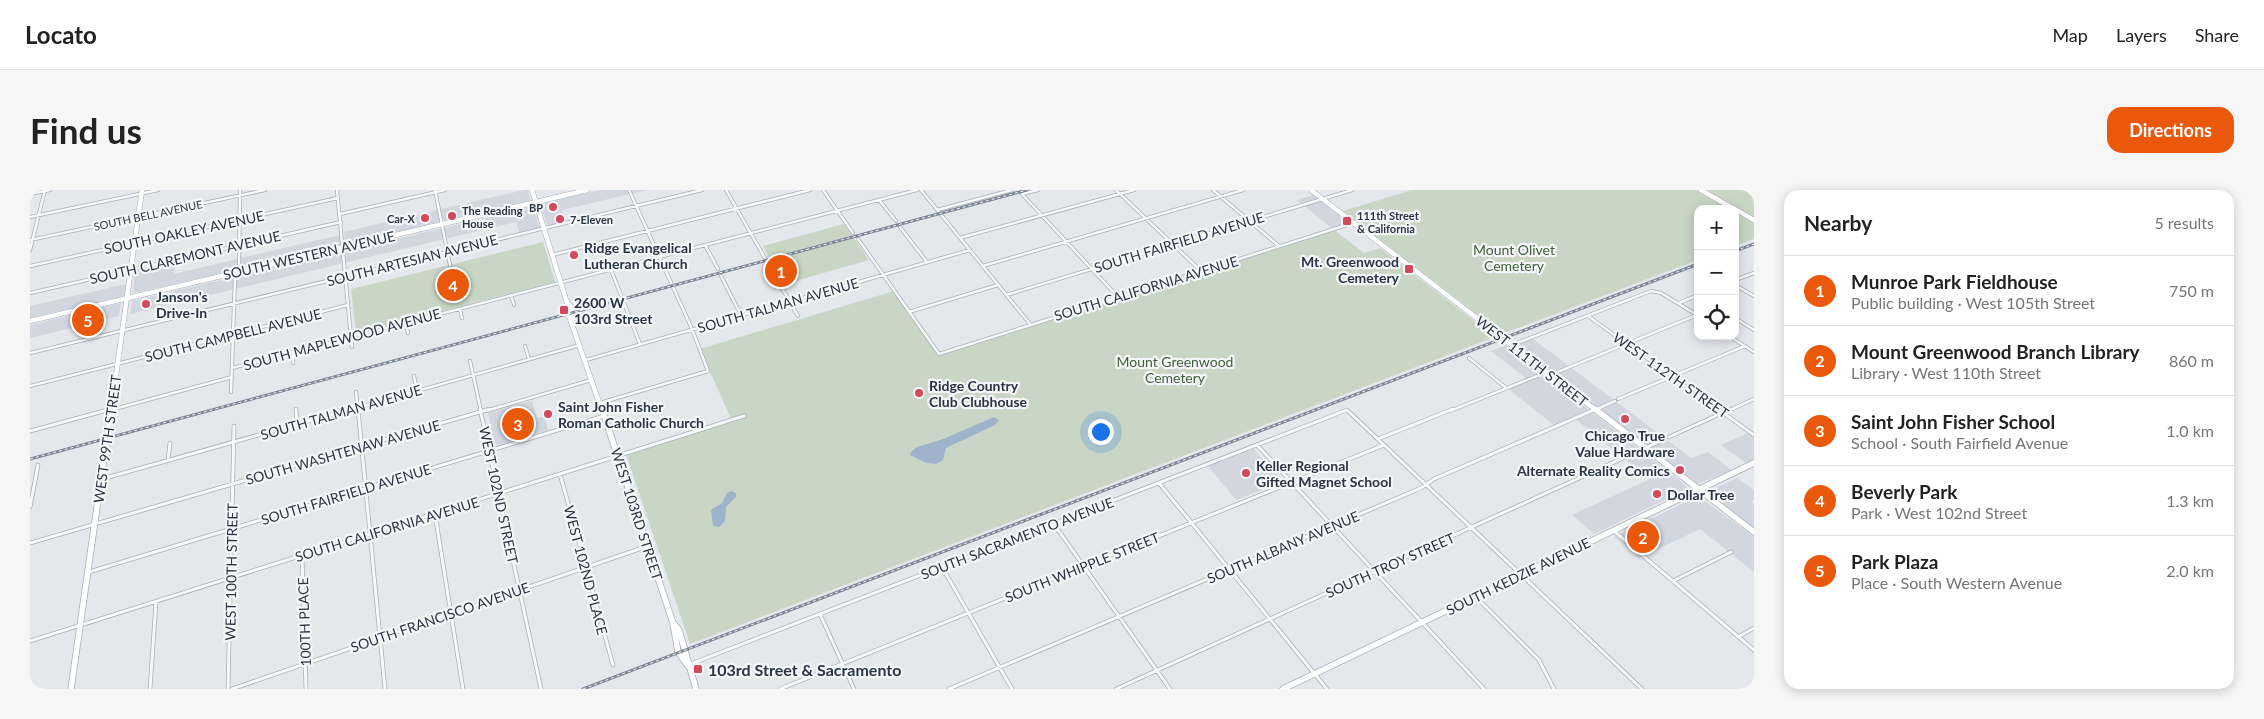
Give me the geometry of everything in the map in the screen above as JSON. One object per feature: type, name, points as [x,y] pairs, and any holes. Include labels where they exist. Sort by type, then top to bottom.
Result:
[{"type":"main road","name":"WEST 103RD STREET","points":[[532,190],[567,303],[568,313],[581,345],[648,546],[673,623],[680,654],[683,663],[688,666],[696,689]]},
{"type":"main road","name":"SOUTH WESTERN AVENUE","points":[[30,321],[587,190]]},
{"type":"main road","name":"WEST 111TH STREET","points":[[1311,190],[1754,532]]},
{"type":"main road","points":[[1701,190],[1728,205]]},
{"type":"main road","name":"WEST 99TH STREET","points":[[72,689],[142,192]]},
{"type":"main road","points":[[1739,211],[1754,220]]},
{"type":"main road","name":"SOUTH KEDZIE AVENUE","points":[[1283,689],[1754,463]]},
{"type":"street","points":[[30,194],[50,190]]},
{"type":"street","points":[[30,217],[158,190]]},
{"type":"street","points":[[231,392],[235,277],[239,268],[240,190]]},
{"type":"street","name":"SOUTH BELL AVENUE","points":[[31,240],[265,190]]},
{"type":"street","points":[[337,190],[352,347]]},
{"type":"street","points":[[340,214],[445,190]]},
{"type":"street","points":[[600,404],[708,371],[692,329],[629,190]]},
{"type":"street","name":"SOUTH ARTESIAN AVENUE","points":[[30,353],[702,190]]},
{"type":"street","points":[[726,190],[798,316]]},
{"type":"street","points":[[552,255],[810,190]]},
{"type":"street","points":[[823,190],[853,233]]},
{"type":"street","points":[[919,190],[1030,324]]},
{"type":"street","name":"SOUTH MAPLEWOOD AVENUE","points":[[232,368],[919,190]]},
{"type":"street","points":[[937,210],[1012,190]]},
{"type":"street","points":[[1038,190],[1022,194],[1118,297]]},
{"type":"street","points":[[1116,190],[1201,271]]},
{"type":"street","points":[[960,238],[1134,190]]},
{"type":"street","points":[[1214,190],[1279,246]]},
{"type":"street","points":[[983,266],[1243,190]]},
{"type":"street","name":"SOUTH FAIRFIELD AVENUE","points":[[1006,295],[1352,190]]},
{"type":"street","points":[[30,250],[45,191]]},
{"type":"street","points":[[435,191],[450,265]]},
{"type":"street","name":"SOUTH OAKLEY AVENUE","points":[[30,266],[338,198]]},
{"type":"street","points":[[879,200],[896,221]]},
{"type":"street","name":"SOUTH CLAREMONT AVENUE","points":[[30,292],[340,222]]},
{"type":"street","name":"SOUTH CALIFORNIA AVENUE","points":[[909,312],[939,354],[1354,223]]},
{"type":"street","points":[[900,227],[927,262]]},
{"type":"street","points":[[858,239],[909,312],[998,285]]},
{"type":"street","points":[[705,245],[718,269]]},
{"type":"street","name":"SOUTH TALMAN AVENUE","points":[[586,360],[970,250]]},
{"type":"street","points":[[611,270],[621,295]]},
{"type":"street","points":[[1739,279],[1754,273]]},
{"type":"street","points":[[721,276],[741,315]]},
{"type":"street","points":[[1739,287],[1754,296]]},
{"type":"street","points":[[1512,345],[1655,291],[1694,314]]},
{"type":"street","points":[[511,295],[514,305]]},
{"type":"street","points":[[1678,303],[1694,297]]},
{"type":"street","points":[[624,302],[640,344]]},
{"type":"street","name":"SOUTH CAMPBELL AVENUE","points":[[30,386],[348,306]]},
{"type":"street","points":[[460,309],[462,318]]},
{"type":"street","name":"WEST 112TH STREET","points":[[1588,316],[1754,434]]},
{"type":"street","points":[[1642,689],[1378,439],[1542,374],[1555,374],[1694,317]]},
{"type":"street","points":[[1739,321],[1754,330]]},
{"type":"street","points":[[406,323],[408,333]]},
{"type":"street","points":[[1735,340],[1754,352]]},
{"type":"street","name":"SOUTH TALMAN AVENUE","points":[[101,479],[581,345]]},
{"type":"street","points":[[525,346],[529,360]]},
{"type":"street","name":"SOUTH ALBANY AVENUE","points":[[950,689],[1332,526],[1434,479],[1745,346]]},
{"type":"street","points":[[292,352],[293,363]]},
{"type":"street","points":[[1469,358],[1506,388]]},
{"type":"street","name":"WEST 102ND STREET","points":[[470,361],[541,689]]},
{"type":"street","points":[[414,376],[417,391]]},
{"type":"street","name":"SOUTH MAPLEWOOD AVENUE","points":[[30,430],[232,377]]},
{"type":"street","name":"SOUTH WASHTENAW AVENUE","points":[[30,543],[592,379]]},
{"type":"street","points":[[356,392],[385,689]]},
{"type":"street","points":[[1670,437],[1754,399]]},
{"type":"street","points":[[296,409],[297,425]]},
{"type":"street","name":"SOUTH SACRAMENTO AVENUE","points":[[688,666],[1347,410],[1378,439]]},
{"type":"street","name":"SOUTH FAIRFIELD AVENUE","points":[[88,572],[604,416]]},
{"type":"street","name":"SOUTH CALIFORNIA AVENUE","points":[[30,641],[744,416]]},
{"type":"street","name":"WEST 100TH STREET","points":[[230,689],[234,426]]},
{"type":"street","name":"SOUTH TROY STREET","points":[[1116,689],[1665,439]]},
{"type":"street","points":[[168,460],[170,443]]},
{"type":"street","name":"SOUTH WHIPPLE STREET","points":[[780,689],[1384,444]]},
{"type":"street","points":[[1257,445],[1484,689]]},
{"type":"street","points":[[30,507],[38,465]]},
{"type":"street","name":"WEST 102ND PLACE","points":[[560,474],[613,665]]},
{"type":"street","points":[[1159,483],[1327,689]]},
{"type":"street","points":[[435,514],[463,689]]},
{"type":"street","points":[[1054,524],[1170,689]]},
{"type":"street","points":[[1613,531],[1754,650]]},
{"type":"street","name":"SOUTH FRANCISCO AVENUE","points":[[230,689],[648,546]]},
{"type":"street","points":[[1673,581],[1731,552]]},
{"type":"street","name":"100TH PLACE","points":[[302,556],[306,689]]},
{"type":"street","points":[[942,567],[1012,689]]},
{"type":"street","points":[[1476,596],[1539,660],[1554,689]]},
{"type":"street","points":[[150,689],[156,602]]},
{"type":"street","points":[[820,614],[854,689]]},
{"type":"street","points":[[1738,637],[1754,628]]},
{"type":"shaded area","points":[[528,190],[530,201],[444,221],[441,209]]},
{"type":"shaded area","points":[[600,190],[647,190],[562,210],[566,223],[548,227],[540,204]]},
{"type":"shaded area","points":[[1313,195],[1351,225],[1334,230],[1297,200]]},
{"type":"shaded area","points":[[533,207],[540,229],[520,234],[516,222],[130,314],[132,301]]},
{"type":"shaded area","points":[[437,210],[440,222],[345,244],[344,232]]},
{"type":"shaded area","points":[[340,235],[341,245],[241,268],[241,258]]},
{"type":"shaded area","points":[[237,259],[237,270],[133,293],[135,270],[175,261],[174,274]]},
{"type":"shaded area","points":[[126,284],[124,296],[30,318],[30,306]]},
{"type":"shaded area","points":[[121,303],[119,316],[30,338],[30,325]]},
{"type":"shaded area","points":[[1533,339],[1691,458],[1708,452],[1732,470],[1697,484],[1516,345]]},
{"type":"shaded area","points":[[1506,345],[1689,488],[1594,534],[1572,515],[1650,479],[1574,418],[1555,426],[1507,388],[1527,379],[1491,351]]},
{"type":"shaded area","points":[[532,401],[537,418],[544,417],[548,430],[495,446],[488,413]]},
{"type":"shaded area","points":[[1748,433],[1754,437],[1754,459],[1746,463],[1721,445]]},
{"type":"shaded area","name":"Keller Regional Gifted Magnet School","points":[[1253,449],[1284,481],[1236,500],[1208,466]]},
{"type":"shaded area","points":[[1737,478],[1754,490],[1754,500],[1751,502],[1754,504],[1754,528],[1708,492]]},
{"type":"shaded area","points":[[1698,496],[1754,537],[1754,572],[1700,529],[1639,558],[1614,537]]},
{"type":"green space","name":"Mount Olivet Cemetery","points":[[1412,190],[1696,190],[1723,205],[1694,205],[1694,262],[1502,334],[1343,211]]},
{"type":"green space","points":[[1705,190],[1754,190],[1754,218],[1739,209],[1739,205],[1731,205]]},
{"type":"green space","points":[[1739,214],[1754,222],[1754,239],[1739,245]]},
{"type":"green space","points":[[844,224],[869,260],[785,284],[763,246]]},
{"type":"green space","name":"Mount Greenwood Cemetery","points":[[1334,230],[1364,253],[1380,248],[1495,337],[690,644],[626,454],[732,421],[700,349],[894,291],[938,355]]},
{"type":"green space","points":[[543,242],[555,282],[356,333],[351,289]]},
{"type":"water","points":[[994,417],[999,420],[995,425],[946,448],[943,460],[936,464],[926,463],[910,455],[917,447],[943,439]]},
{"type":"water","points":[[731,491],[736,493],[736,497],[726,507],[725,521],[719,527],[713,526],[711,510],[722,503],[727,493]]},
{"type":"railway","points":[[30,459],[1027,190]]},
{"type":"railway","points":[[1738,250],[1754,244]]},
{"type":"railway","points":[[583,689],[1694,266]]},
{"type":"place","name":"BP","points":[[553,207]]},
{"type":"place","name":"The Reading House","points":[[452,216]]},
{"type":"place","name":"Car-X","points":[[425,218]]},
{"type":"place","name":"7-Eleven","points":[[560,219]]},
{"type":"place","name":"111th Street & California","points":[[1347,221]]},
{"type":"place","name":"Ridge Evangelical Lutheran Church","points":[[574,255]]},
{"type":"place","name":"Mt. Greenwood Cemetery","points":[[1409,269]]},
{"type":"place","name":"Munroe Park Fieldhouse","points":[[781,271]]},
{"type":"place","name":"Beverly Park","points":[[453,285]]},
{"type":"place","name":"Janson's Drive-In","points":[[146,304]]},
{"type":"place","name":"2600 W 103rd Street","points":[[564,310]]},
{"type":"place","name":"Park Plaza","points":[[88,320]]},
{"type":"place","name":"Ridge Country Club Clubhouse","points":[[919,393]]},
{"type":"place","name":"Saint John Fisher Roman Catholic Church","points":[[548,414]]},
{"type":"place","name":"Chicago True Value Hardware","points":[[1625,419]]},
{"type":"place","name":"Saint John Fisher School","points":[[518,424]]},
{"type":"place","name":"Alternate Reality Comics","points":[[1680,470]]},
{"type":"place","name":"Keller Regional Gifted Magnet School","points":[[1246,473]]},
{"type":"place","name":"Dollar Tree","points":[[1657,494]]},
{"type":"place","name":"Mount Greenwood Branch Library","points":[[1643,537]]},
{"type":"place","name":"103rd Street & Sacramento","points":[[698,669]]}]
